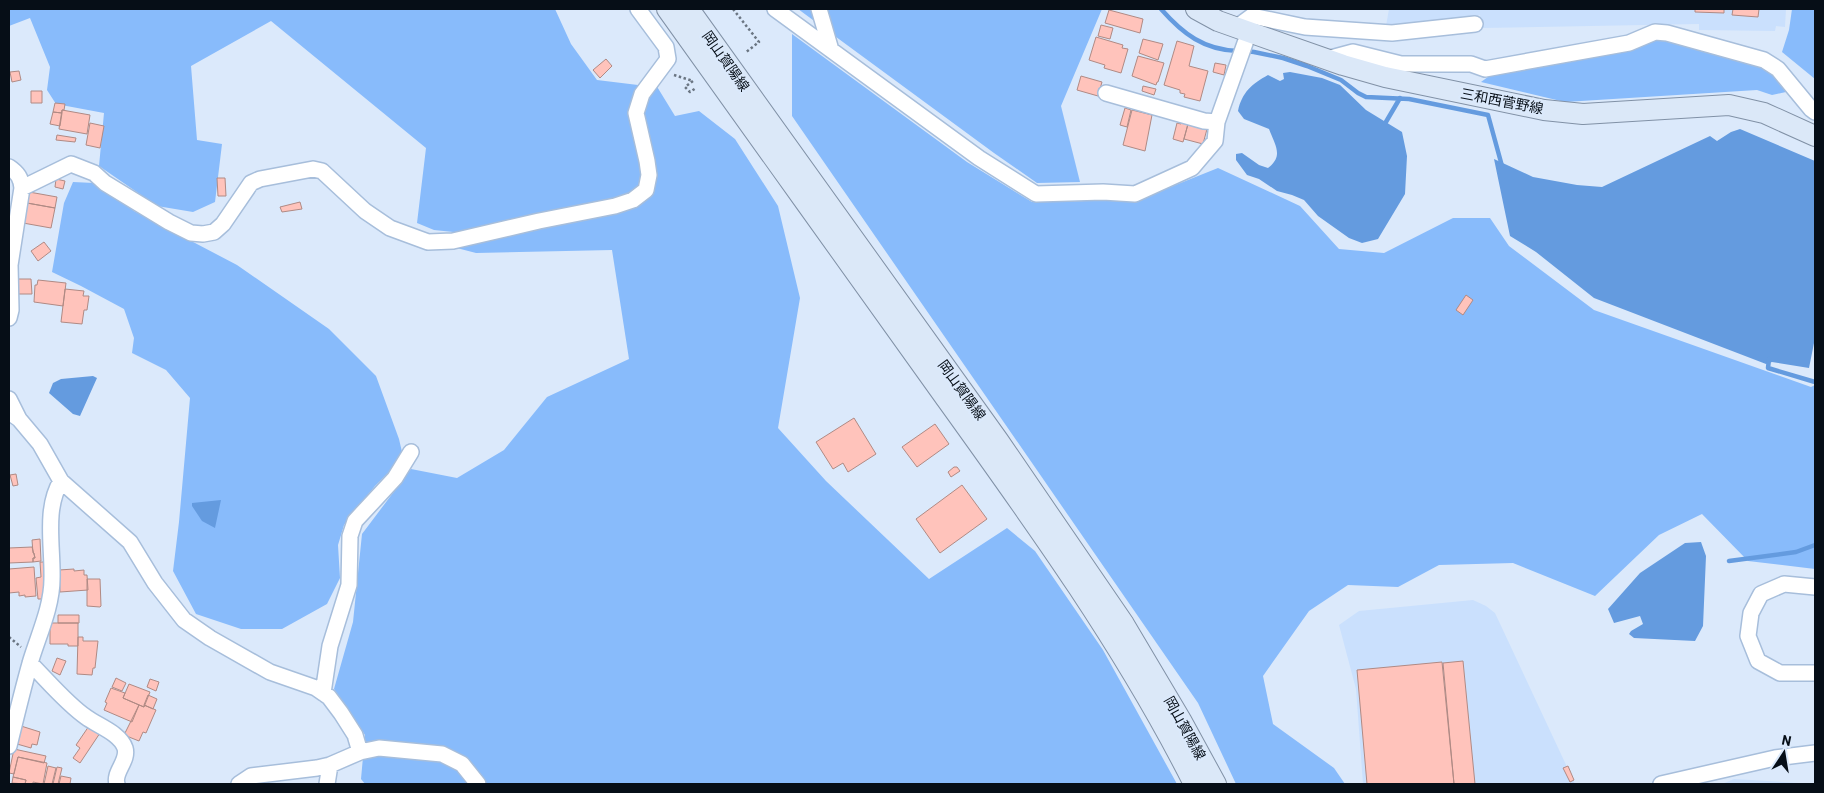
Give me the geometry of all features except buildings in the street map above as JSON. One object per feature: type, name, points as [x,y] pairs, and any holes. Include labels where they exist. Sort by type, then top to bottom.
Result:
[{"type":"main road","name":"岡山賀陽線","points":[[667,9],[985,453],[1111,635],[1167,730],[1194,784]]},
{"type":"main road","name":"岡山賀陽線","points":[[689,9],[998,440],[1124,624],[1182,720],[1216,784]]},
{"type":"main road","name":"三和西菅野線","points":[[1196,9],[1218,21],[1242,41],[1327,59],[1386,77],[1544,110],[1583,114],[1729,105],[1764,113],[1815,136]]},
{"type":"street","points":[[22,188],[71,164],[94,174],[105,183],[169,222],[191,233],[203,234],[214,232],[223,224],[251,183],[260,179],[313,169],[322,171],[365,211],[390,228],[428,242],[453,241],[615,206],[633,200],[646,190],[647,161],[636,113],[642,94],[668,59],[666,47],[638,9]]},
{"type":"street","points":[[775,9],[979,158],[1036,194],[1103,192],[1136,194],[1192,168],[1215,141],[1217,122],[1242,41],[1252,16],[1305,27],[1392,33],[1475,24]]},
{"type":"street","points":[[819,9],[831,50]]},
{"type":"street","points":[[1327,59],[1353,52],[1401,64],[1471,64],[1485,69],[1629,43],[1655,32],[1667,33],[1764,60],[1778,69],[1815,112]]},
{"type":"street","points":[[1106,93],[1204,121],[1217,122]]},
{"type":"street","points":[[9,167],[16,172],[21,180],[22,188],[10,265],[11,310],[9,318]]},
{"type":"street","points":[[9,398],[14,416],[40,444],[61,481],[130,542],[155,583],[184,620],[210,638],[270,672],[316,688],[329,697],[355,735],[360,752]]},
{"type":"street","points":[[323,693],[330,646],[349,585],[350,536],[352,528],[355,521],[395,478],[411,452]]},
{"type":"street","points":[[9,746],[30,664],[51,595],[52,508],[55,491],[61,481]]},
{"type":"street","points":[[1815,587],[1784,584],[1761,594],[1751,613],[1748,636],[1758,661],[1780,673],[1815,673]]},
{"type":"street","points":[[30,664],[84,716],[116,736],[124,745],[126,754],[116,780],[117,784]]},
{"type":"street","points":[[239,784],[251,776],[317,768],[330,765],[360,752],[379,748],[442,754],[462,764],[478,784]]},
{"type":"street","points":[[1661,784],[1775,758],[1815,753]]},
{"type":"street","points":[[326,784],[330,765]]},
{"type":"path","points":[[733,9],[759,42],[745,53]]},
{"type":"path","points":[[663,67],[669,73],[693,81],[686,87],[690,92],[696,88]]},
{"type":"shaded area","points":[[9,9],[555,9],[571,44],[597,80],[638,85],[629,116],[642,167],[640,184],[627,197],[463,233],[434,230],[417,223],[426,148],[271,21],[191,66],[197,140],[222,144],[215,202],[193,212],[157,206],[99,166],[104,113],[56,104],[47,90],[50,67],[30,18],[9,26]]},
{"type":"shaded area","points":[[798,9],[1102,9],[1061,106],[1080,182],[1037,183]]},
{"type":"shaded area","points":[[1389,9],[1786,9],[1785,27],[1776,26],[1775,31],[1699,30],[1699,24],[1482,28],[1480,15],[1420,27],[1386,26]]},
{"type":"shaded area","points":[[1792,9],[1815,9],[1815,79],[1782,52],[1789,30]]},
{"type":"shaded area","points":[[792,34],[967,162],[1032,202],[1138,200],[1218,168],[1300,206],[1339,249],[1384,253],[1453,218],[1490,218],[1509,246],[1594,310],[1811,387],[1815,385],[1815,569],[1748,561],[1702,514],[1659,535],[1595,596],[1513,563],[1439,565],[1398,587],[1348,585],[1309,611],[1263,676],[1273,724],[1334,768],[1345,784],[1236,784],[1198,703],[792,116]]},
{"type":"shaded area","points":[[1654,38],[1666,39],[1757,65],[1772,74],[1786,92],[1772,95],[1757,90],[1565,102],[1481,82],[1492,74]]},
{"type":"shaded area","points":[[1290,72],[1322,78],[1340,85],[1366,110],[1402,132],[1407,156],[1405,194],[1378,239],[1362,243],[1349,238],[1318,216],[1304,200],[1277,191],[1259,179],[1247,175],[1236,160],[1236,154],[1242,153],[1259,165],[1268,168],[1273,164],[1276,159],[1277,150],[1269,129],[1244,119],[1238,111],[1248,89],[1257,82],[1268,75],[1280,81],[1284,79],[1283,73]]},
{"type":"shaded area","points":[[656,85],[675,116],[699,111],[735,139],[778,206],[800,298],[778,428],[826,481],[929,579],[1007,528],[1035,551],[1103,650],[1177,784],[365,784],[361,779],[365,735],[334,689],[353,622],[362,534],[411,469],[457,478],[504,450],[547,397],[629,359],[612,250],[476,253],[453,247],[632,206],[654,176],[656,165],[643,113],[646,98]]},
{"type":"shaded area","points":[[1740,129],[1815,161],[1815,338],[1809,368],[1772,362],[1766,364],[1594,298],[1536,252],[1510,236],[1494,159],[1533,177],[1577,185],[1602,187],[1710,136],[1717,141],[1731,132]]},
{"type":"shaded area","points":[[73,182],[94,183],[134,211],[237,265],[329,329],[376,376],[402,452],[396,465],[375,486],[344,525],[338,545],[340,578],[327,604],[282,629],[241,629],[196,614],[173,571],[190,398],[166,370],[132,353],[134,338],[124,309],[52,272],[64,203]]},
{"type":"shaded area","points":[[93,376],[97,378],[80,416],[73,414],[49,393],[53,383],[61,379]]},
{"type":"shaded area","points":[[221,500],[215,528],[202,521],[192,506],[192,503]]},
{"type":"shaded area","points":[[1701,542],[1706,556],[1703,626],[1695,641],[1634,638],[1629,634],[1643,624],[1640,616],[1614,623],[1608,609],[1640,573],[1685,543]]},
{"type":"shaded area","points":[[1473,600],[1495,613],[1575,784],[1363,784],[1356,689],[1339,625],[1359,611]]},
{"type":"shaded area","points":[[1734,779],[1815,784],[1722,784]]},
{"type":"waterway","points":[[1161,9],[1186,33],[1204,44],[1215,48],[1238,51]]},
{"type":"waterway","points":[[1246,51],[1283,58],[1307,66],[1341,80],[1366,97],[1409,99],[1488,115],[1502,166]]},
{"type":"waterway","points":[[1383,127],[1400,98]]},
{"type":"waterway","points":[[1769,359],[1768,368],[1815,382]]},
{"type":"waterway","points":[[1729,561],[1796,552],[1815,545]]}]
